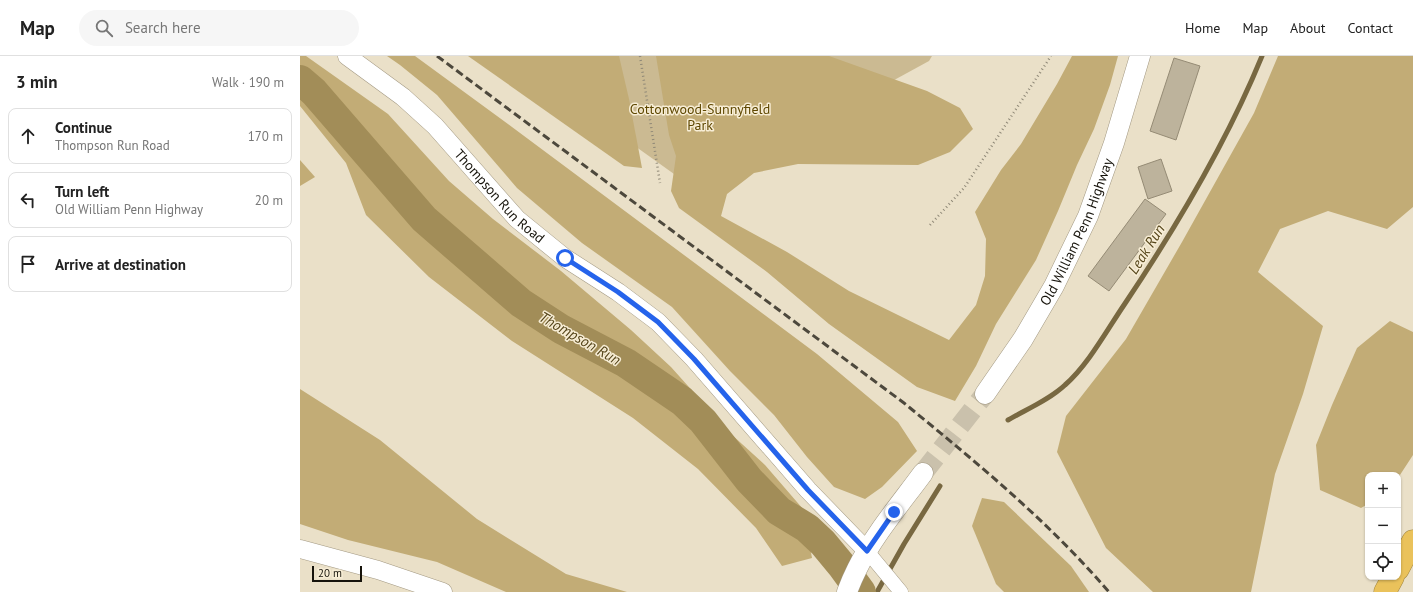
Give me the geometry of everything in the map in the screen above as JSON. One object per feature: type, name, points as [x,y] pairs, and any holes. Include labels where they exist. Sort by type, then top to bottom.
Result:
[{"type":"highway","points":[[1401,563],[1413,541]]},
{"type":"highway","points":[[1385,592],[1392,580]]},
{"type":"main road","name":"Old William Penn Highway","points":[[985,394],[1023,339],[1054,286],[1088,216],[1114,143],[1140,56]]},
{"type":"main road","points":[[847,592],[857,569],[871,555],[894,512],[923,473]]},
{"type":"street","name":"Thompson Run Road","points":[[347,56],[403,97],[435,126],[517,219],[565,258],[618,292],[658,322],[694,359],[808,490],[871,555],[899,589]]},
{"type":"street","points":[[300,549],[378,570],[443,592]]},
{"type":"path","points":[[640,56],[660,183]]},
{"type":"path","points":[[930,224],[964,188],[1051,56]]},
{"type":"green space","points":[[300,56],[306,56],[388,114],[449,181],[493,219],[561,271],[631,330],[671,367],[731,434],[765,465],[803,509],[812,558],[782,566],[756,528],[698,469],[633,418],[512,341],[429,277],[366,215],[346,163],[300,106]]},
{"type":"green space","points":[[387,56],[415,56],[817,354],[898,422],[917,451],[882,487],[865,499],[834,487],[807,457],[774,415],[730,371],[672,307],[582,243],[517,188],[437,95]]},
{"type":"green space","points":[[468,56],[619,56],[642,168],[624,166]]},
{"type":"green space","name":"Cottonwood-Sunnyfield Park","points":[[509,56],[932,56],[929,61],[695,189]]},
{"type":"green space","points":[[656,56],[829,56],[927,91],[960,108],[973,129],[950,152],[918,165],[798,164],[754,173],[727,194],[721,216],[787,252],[849,291],[949,340],[976,305],[985,276],[986,239],[975,212],[1001,170],[1021,144],[1072,56],[1118,56],[1110,85],[1094,129],[1036,260],[996,324],[976,366],[955,401],[917,387],[829,324],[767,272],[679,208],[671,191],[676,156],[669,135]]},
{"type":"green space","points":[[1278,56],[1413,56],[1413,207],[1387,229],[1328,211],[1280,229],[1258,272],[1323,326],[1303,394],[1275,474],[1251,592],[1153,592],[1106,548],[1057,452],[1066,416],[1126,339],[1254,113]]},
{"type":"green space","points":[[300,160],[315,177],[300,186]]},
{"type":"green space","points":[[1390,321],[1413,332],[1413,455],[1401,473],[1401,472],[1365,472],[1365,506],[1361,508],[1320,490],[1316,445],[1357,348]]},
{"type":"green space","points":[[300,389],[380,440],[477,519],[566,574],[627,592],[506,592],[437,562],[348,540],[300,524]]},
{"type":"green space","points":[[982,498],[1004,502],[1071,566],[1089,592],[1004,592],[996,584],[972,526]]},
{"type":"building","points":[[1174,58],[1200,66],[1176,140],[1150,131]]},
{"type":"building","points":[[1161,159],[1172,191],[1148,199],[1138,167]]},
{"type":"building","points":[[1145,199],[1166,214],[1109,291],[1088,276]]},
{"type":"waterway","name":"Leak Run","points":[[1008,420],[1045,400],[1059,390],[1082,368],[1097,347],[1163,245],[1199,184],[1233,121],[1262,56]]},
{"type":"waterway","name":"Thompson Run","points":[[300,80],[314,92],[424,219],[521,303],[561,329],[626,363],[682,401],[703,421],[749,480],[779,511],[807,528],[823,543],[861,592]]},
{"type":"waterway","name":"Leak Run","points":[[877,592],[904,544],[940,486]]},
{"type":"tunnel","points":[[923,473],[985,394]]},
{"type":"railway","points":[[437,56],[904,403],[1011,493],[1086,566],[1109,592]]},
{"type":"route","points":[[565,258],[618,292],[658,322],[694,359],[808,490],[867,551],[894,512]]}]
